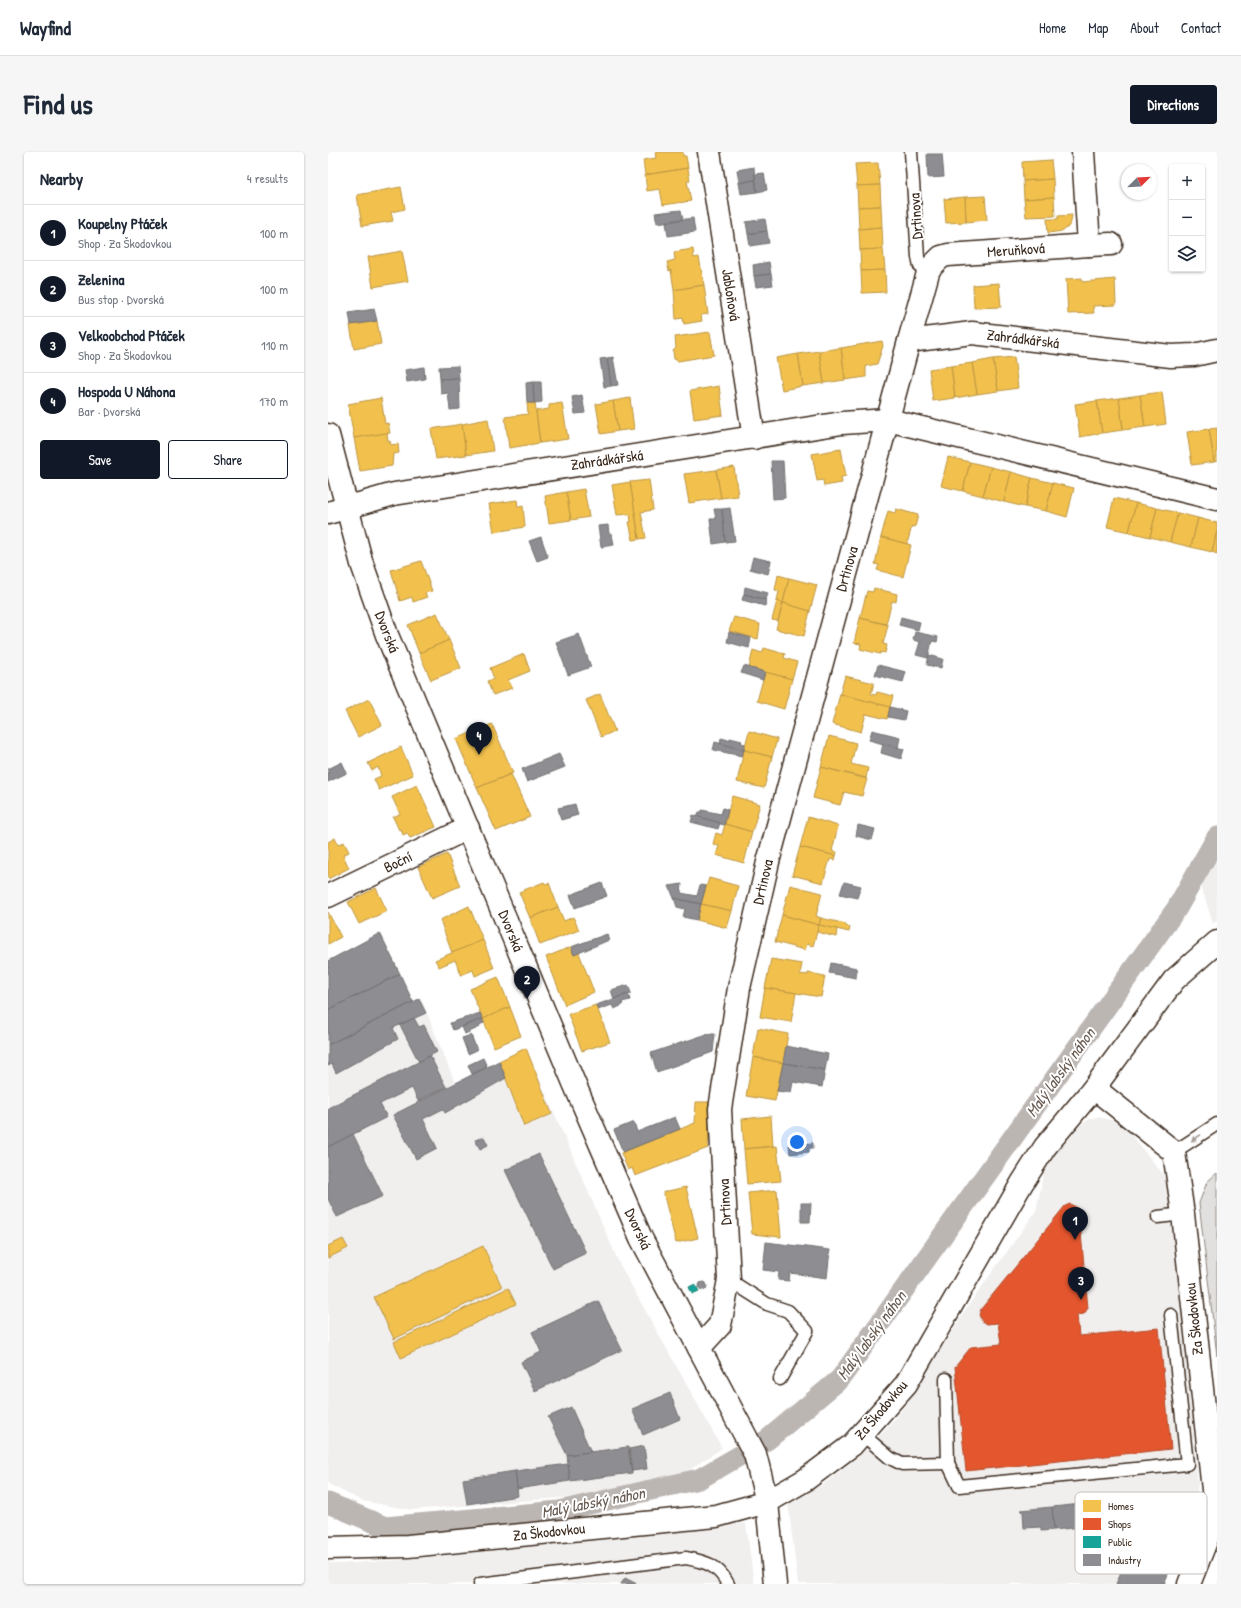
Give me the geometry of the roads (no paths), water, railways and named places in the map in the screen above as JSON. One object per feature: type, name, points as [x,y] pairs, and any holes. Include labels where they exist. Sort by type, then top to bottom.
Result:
[{"type":"street","name":"Jabloňová","points":[[709,152],[754,438]]},
{"type":"street","points":[[1083,152],[1089,245]]},
{"type":"street","name":"Meruňková","points":[[908,341],[929,269],[941,257],[948,255],[1110,244]]},
{"type":"street","name":"Zahrádkářská","points":[[908,341],[972,333],[1171,356],[1194,355],[1217,350]]},
{"type":"street","points":[[888,420],[908,341]]},
{"type":"street","name":"Zahrádkářská","points":[[337,510],[394,494],[842,423],[888,420],[1217,499]]},
{"type":"street","name":"Drtinova","points":[[699,1348],[720,1324],[729,1280],[720,1109],[739,988],[768,862],[888,420]]},
{"type":"street","name":"Dvorská","points":[[328,435],[337,510],[362,564],[387,635],[574,1083],[641,1238],[754,1454],[767,1502]]},
{"type":"street","name":"Boční","points":[[328,896],[468,828]]},
{"type":"street","name":"Za Škodovkou","points":[[328,1548],[408,1546],[716,1516],[767,1502],[805,1480],[852,1445],[906,1384],[1033,1165],[1045,1147],[1094,1088],[1174,980],[1217,942]]},
{"type":"street","points":[[1094,1088],[1174,1152]]},
{"type":"street","name":"Za Škodovkou","points":[[1174,1152],[1183,1214],[1214,1499],[1210,1531],[1207,1539]]},
{"type":"street","points":[[767,1502],[775,1584]]},
{"type":"street","name":"Za Škodovkou","points":[[1189,1584],[1193,1574]]},
{"type":"lane","name":"Drtinova","points":[[911,152],[918,257],[920,266],[927,278]]},
{"type":"lane","points":[[1174,1152],[1217,1124]]},
{"type":"lane","points":[[1158,1216],[1183,1214]]},
{"type":"lane","points":[[729,1280],[767,1304],[788,1311],[807,1331],[780,1379]]},
{"type":"lane","points":[[946,1379],[948,1463],[959,1486],[1187,1464],[1172,1315]]},
{"type":"lane","points":[[862,1434],[890,1458],[902,1464],[948,1463]]},
{"type":"lane","points":[[480,1584],[686,1558],[709,1563],[728,1584]]},
{"type":"waterway","name":"Malý labský náhon","points":[[328,1503],[385,1527],[559,1511],[699,1479],[767,1440],[840,1379],[1177,908],[1217,837]]},
{"type":"place","name":"Hospoda U Náhona","points":[[479,755]]},
{"type":"place","name":"Zelenina","points":[[527,999]]},
{"type":"place","name":"Koupelny Ptáček","points":[[1075,1240]]},
{"type":"place","name":"Velkoobchod Ptáček","points":[[1081,1300]]}]
